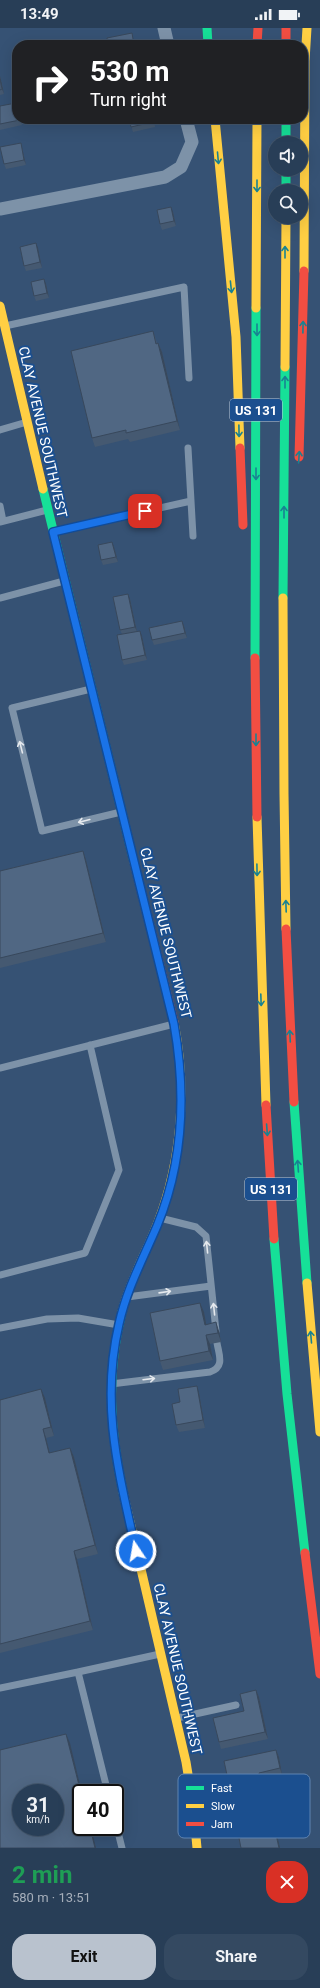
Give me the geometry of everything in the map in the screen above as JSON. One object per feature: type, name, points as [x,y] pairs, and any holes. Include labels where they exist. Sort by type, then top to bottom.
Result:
[{"type":"main road","points":[[207,28],[208,40]]},
{"type":"main road","points":[[257,40],[258,28]]},
{"type":"main road","points":[[286,28],[286,40]]},
{"type":"main road","points":[[306,40],[307,28]]},
{"type":"main road","points":[[215,124],[236,337],[243,531]]},
{"type":"main road","name":"US 131","points":[[257,124],[256,818],[267,1139],[277,1275],[289,1402],[320,1674]]},
{"type":"main road","points":[[286,124],[286,136]]},
{"type":"main road","points":[[298,469],[304,303],[305,124]]},
{"type":"main road","name":"US 131","points":[[286,224],[284,786],[290,1022],[302,1223],[320,1432]]},
{"type":"main road","name":"CLAY AVENUE SOUTHWEST","points":[[0,306],[64,581],[174,1024],[182,1076],[182,1114],[173,1171],[160,1218],[133,1278],[126,1297],[119,1325],[111,1384],[111,1420],[116,1458],[188,1774]]},
{"type":"main road","points":[[284,593],[293,511]]},
{"type":"main road","points":[[246,570],[256,701]]},
{"type":"main road","name":"CLAY AVENUE SOUTHWEST","points":[[196,1838],[197,1848]]},
{"type":"street","points":[[164,28],[167,40]]},
{"type":"street","points":[[0,209],[165,177],[181,167],[192,142],[187,124]]},
{"type":"lane","points":[[5,326],[184,287],[189,378]]},
{"type":"lane","points":[[0,430],[27,422]]},
{"type":"lane","points":[[188,448],[193,536]]},
{"type":"lane","points":[[53,532],[191,501]]},
{"type":"lane","points":[[0,506],[2,521],[47,510]]},
{"type":"lane","points":[[0,598],[64,581]]},
{"type":"lane","points":[[91,689],[12,708],[42,831],[122,812]]},
{"type":"lane","points":[[0,1068],[174,1024]]},
{"type":"lane","points":[[0,1274],[85,1253],[120,1170],[90,1045]]},
{"type":"lane","points":[[160,1218],[196,1227],[206,1236],[216,1332]]},
{"type":"lane","points":[[126,1297],[211,1286]]},
{"type":"lane","points":[[0,1328],[47,1319],[78,1318],[119,1325]]},
{"type":"lane","points":[[111,1384],[217,1370],[220,1365],[218,1343]]},
{"type":"lane","points":[[0,1688],[161,1654]]},
{"type":"lane","points":[[78,1672],[106,1784]]},
{"type":"lane","points":[[176,1718],[236,1705]]},
{"type":"lane","points":[[119,1836],[122,1848]]},
{"type":"building","points":[[132,33],[133,40],[107,40],[107,38]]},
{"type":"building","points":[[0,79],[2,89],[0,90]]},
{"type":"building","points":[[12,104],[12,122],[0,124],[0,106]]},
{"type":"building","points":[[130,124],[144,124],[131,127]]},
{"type":"building","points":[[21,143],[24,160],[4,164],[0,147]]},
{"type":"building","points":[[171,207],[174,221],[160,224],[157,210]]},
{"type":"building","points":[[36,243],[40,262],[24,266],[20,247]]},
{"type":"building","points":[[44,279],[47,293],[34,296],[31,282]]},
{"type":"building","points":[[153,331],[156,344],[158,343],[177,421],[126,433],[126,430],[92,438],[71,351]]},
{"type":"building","points":[[112,542],[116,557],[101,560],[98,545]]},
{"type":"building","points":[[128,594],[135,627],[120,630],[113,597]]},
{"type":"building","points":[[182,621],[185,633],[152,640],[149,628]]},
{"type":"building","points":[[140,631],[145,655],[122,660],[117,635]]},
{"type":"building","points":[[83,851],[103,933],[0,958],[0,871]]},
{"type":"building","points":[[200,1303],[205,1325],[216,1322],[218,1333],[206,1335],[209,1351],[160,1361],[150,1313]]},
{"type":"building","points":[[197,1386],[203,1420],[176,1425],[172,1404],[180,1402],[178,1389]]},
{"type":"building","points":[[41,1389],[51,1427],[43,1429],[49,1453],[70,1448],[95,1545],[74,1551],[90,1621],[0,1644],[0,1400]]},
{"type":"building","points":[[256,1690],[265,1732],[219,1742],[213,1718],[244,1711],[240,1694]]},
{"type":"building","points":[[66,1734],[79,1784],[72,1784],[72,1836],[92,1836],[95,1848],[0,1848],[0,1750]]},
{"type":"building","points":[[276,1750],[280,1768],[259,1774],[227,1774],[224,1761]]},
{"type":"building","points":[[239,1838],[277,1838],[279,1848],[241,1848]]},
{"type":"traffic: fast","points":[[207,28],[208,40]]},
{"type":"traffic: fast","points":[[286,124],[286,136]]},
{"type":"traffic: fast","points":[[286,176],[286,184]]},
{"type":"traffic: fast","points":[[255,658],[256,308]]},
{"type":"traffic: fast","points":[[283,598],[285,367]]},
{"type":"traffic: fast","points":[[43,489],[134,862]]},
{"type":"traffic: fast","points":[[294,1102],[307,1283]]},
{"type":"traffic: fast","points":[[274,1239],[287,1394],[305,1553]]},
{"type":"traffic: fast","points":[[122,1312],[114,1357],[112,1402],[115,1447],[123,1492]]},
{"type":"traffic: slow","points":[[306,40],[307,28]]},
{"type":"traffic: slow","points":[[215,124],[236,337],[240,448]]},
{"type":"traffic: slow","points":[[256,308],[257,124]]},
{"type":"traffic: slow","points":[[304,271],[305,124]]},
{"type":"traffic: slow","points":[[285,367],[286,224]]},
{"type":"traffic: slow","points":[[0,306],[43,489]]},
{"type":"traffic: slow","points":[[283,598],[286,929]]},
{"type":"traffic: slow","points":[[257,817],[266,1105]]},
{"type":"traffic: slow","points":[[122,1312],[129,1289],[158,1222],[166,1198],[177,1149],[181,1098],[178,1047],[174,1022]]},
{"type":"traffic: slow","points":[[307,1283],[320,1432]]},
{"type":"traffic: slow","points":[[123,1492],[188,1774]]},
{"type":"traffic: slow","points":[[196,1838],[197,1848]]},
{"type":"traffic: jam","points":[[257,40],[258,28]]},
{"type":"traffic: jam","points":[[286,28],[286,40]]},
{"type":"traffic: jam","points":[[299,457],[304,271]]},
{"type":"traffic: jam","points":[[240,448],[243,525]]},
{"type":"traffic: jam","points":[[255,658],[257,817]]},
{"type":"traffic: jam","points":[[134,862],[174,1022]]},
{"type":"traffic: jam","points":[[286,929],[294,1102]]},
{"type":"traffic: jam","points":[[266,1105],[274,1239]]},
{"type":"traffic: jam","points":[[305,1553],[320,1674]]},
{"type":"route","points":[[136,1551],[112,1437],[110,1398],[112,1370],[119,1325],[126,1297],[157,1226],[172,1178],[182,1114],[182,1076],[174,1024],[53,532],[145,511]]}]
